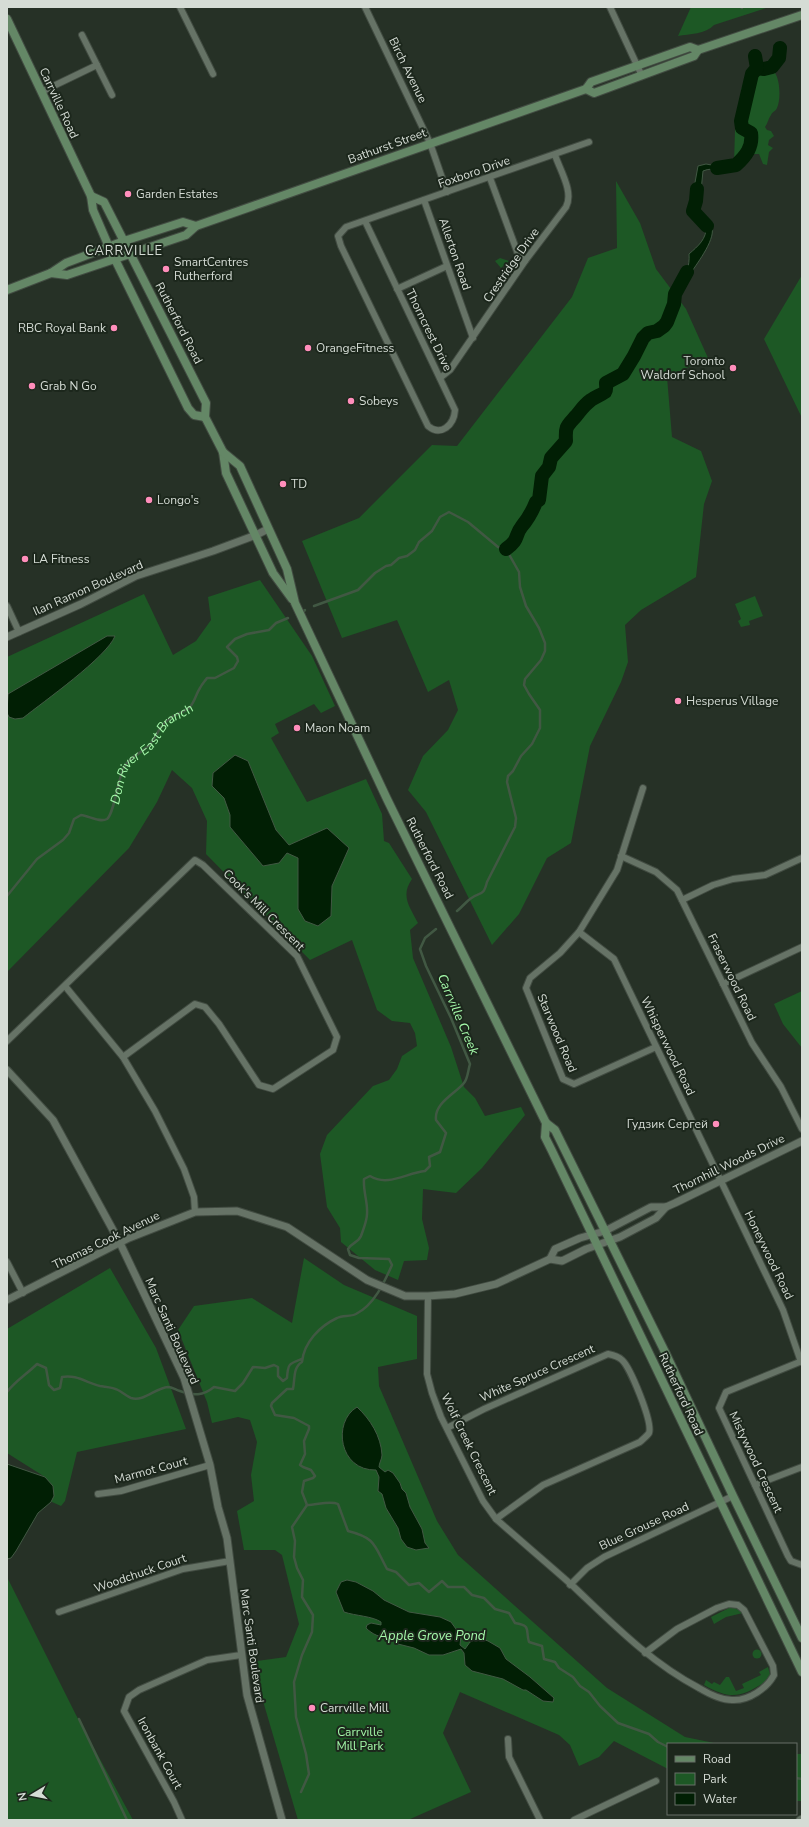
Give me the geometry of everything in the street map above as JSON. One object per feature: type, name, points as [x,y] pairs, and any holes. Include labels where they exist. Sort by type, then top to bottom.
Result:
[{"type":"main road","name":"Bathurst Street","points":[[586,89],[594,93],[694,56],[698,50],[802,15]]},
{"type":"main road","name":"Carrville Road","points":[[7,19],[91,196],[93,210],[115,259]]},
{"type":"main road","name":"Bathurst Street","points":[[51,273],[67,275],[186,235],[196,226],[586,89],[591,82],[690,46],[698,50]]},
{"type":"main road","name":"Carrville Road","points":[[91,196],[104,202],[124,241]]},
{"type":"main road","name":"Bathurst Street","points":[[7,290],[51,273],[66,263],[109,246],[183,222],[196,226]]},
{"type":"main road","name":"Rutherford Road","points":[[124,241],[206,403],[205,417],[223,452],[226,473],[273,574],[295,603]]},
{"type":"main road","points":[[115,259],[188,408],[194,415],[205,417]]},
{"type":"main road","name":"Rutherford Road","points":[[223,452],[240,466],[287,569],[295,603],[387,799],[546,1123],[555,1130],[610,1240],[802,1638]]},
{"type":"main road","name":"Rutherford Road","points":[[546,1123],[545,1137],[719,1503],[802,1672]]},
{"type":"street","points":[[180,7],[213,74]]},
{"type":"street","name":"Birch Avenue","points":[[365,7],[430,143],[447,192]]},
{"type":"street","points":[[610,7],[642,76]]},
{"type":"street","points":[[82,35],[112,96]]},
{"type":"street","points":[[41,92],[97,65]]},
{"type":"street","name":"Foxboro Drive","points":[[428,426],[341,246],[338,236],[346,227],[490,178],[589,142]]},
{"type":"street","name":"Crestridge Drive","points":[[440,378],[450,370],[525,261],[565,208],[568,202],[568,192],[555,155]]},
{"type":"street","points":[[490,178],[518,254],[525,261]]},
{"type":"street","name":"Allerton Road","points":[[424,200],[473,338]]},
{"type":"street","name":"Thorncrest Drive","points":[[365,221],[455,410],[454,419],[446,428],[440,431],[433,430],[428,426]]},
{"type":"street","points":[[397,289],[447,266]]},
{"type":"street","name":"Ilan Ramon Boulevard","points":[[7,637],[136,576],[213,552],[268,529]]},
{"type":"street","points":[[7,606],[19,632]]},
{"type":"street","name":"Starwood Road","points":[[644,788],[617,870],[579,932],[560,953],[530,978],[526,988],[563,1079],[574,1084],[656,1047]]},
{"type":"street","name":"Fraserwood Road","points":[[621,856],[656,872],[677,890],[752,1043],[781,1087],[802,1129]]},
{"type":"street","points":[[682,900],[713,885],[733,879],[765,875],[802,858]]},
{"type":"street","name":"Cook's Mill Crescent","points":[[7,1041],[195,860],[203,865],[297,956],[337,1037],[333,1050],[273,1089],[259,1085],[219,1024],[205,1007],[195,1004],[123,1057]]},
{"type":"street","name":"Whisperwood Road","points":[[579,932],[614,959],[721,1182]]},
{"type":"street","points":[[723,984],[802,947]]},
{"type":"street","points":[[64,986],[123,1057],[155,1111],[184,1169],[194,1197],[195,1212]]},
{"type":"street","name":"Marc Santi Boulevard","points":[[7,1070],[54,1120],[120,1243],[184,1378],[195,1420],[210,1465],[218,1507],[227,1538],[241,1655],[250,1706],[282,1820]]},
{"type":"street","name":"Thornhill Woods Drive","points":[[591,1235],[605,1231],[651,1208],[666,1207],[721,1182],[802,1141]]},
{"type":"street","name":"Honeywood Road","points":[[721,1182],[783,1310],[802,1361]]},
{"type":"street","name":"Thornhill Woods Drive","points":[[596,1246],[620,1237],[656,1218],[666,1207]]},
{"type":"street","name":"Thomas Cook Avenue","points":[[7,1300],[120,1243],[195,1212],[237,1210],[287,1227],[367,1280],[405,1296],[454,1294],[496,1284],[550,1259],[562,1261],[596,1246]]},
{"type":"street","name":"Thomas Cook Avenue","points":[[550,1259],[555,1249],[591,1235]]},
{"type":"street","points":[[7,1262],[23,1293]]},
{"type":"street","name":"Wolf Creek Crescent","points":[[428,1296],[427,1374],[432,1393],[447,1428],[483,1501],[496,1519],[645,1653],[678,1677],[716,1697],[732,1700],[743,1699],[764,1689],[770,1683],[774,1674],[773,1666],[744,1610],[738,1605],[729,1604],[717,1608],[677,1629],[645,1653]]},
{"type":"street","name":"White Spruce Crescent","points":[[447,1428],[484,1409],[608,1354],[616,1355],[623,1360],[646,1407],[650,1424],[649,1433],[640,1442],[543,1485],[496,1519]]},
{"type":"street","name":"Mistywood Crescent","points":[[802,1361],[726,1392],[719,1408],[788,1556],[791,1561],[802,1565]]},
{"type":"street","name":"Marmot Court","points":[[98,1494],[121,1491],[210,1465]]},
{"type":"street","points":[[755,1485],[802,1467]]},
{"type":"street","name":"Blue Grouse Road","points":[[570,1585],[587,1568],[604,1556],[733,1496]]},
{"type":"street","name":"Woodchuck Court","points":[[59,1612],[183,1569],[230,1561]]},
{"type":"street","name":"Ironbank Court","points":[[182,1820],[174,1802],[124,1710],[130,1697],[139,1690],[208,1660],[241,1655]]},
{"type":"street","points":[[508,1739],[509,1757],[540,1820]]},
{"type":"street","points":[[574,1820],[656,1781]]},
{"type":"green space","points":[[691,7],[769,7],[714,25],[702,32],[678,36]]},
{"type":"green space","points":[[777,57],[780,60],[775,73],[779,85],[779,100],[776,109],[765,127],[767,130],[771,131],[774,136],[769,140],[768,145],[773,148],[769,152],[767,165],[763,164],[759,154],[752,154],[749,152],[737,168],[734,164],[735,130],[740,124],[742,116],[743,95],[741,90],[746,75],[753,68],[756,60],[765,66],[773,62]]},
{"type":"green space","points":[[616,181],[640,223],[656,269],[686,309],[708,358],[667,377],[672,437],[701,451],[712,481],[704,504],[696,577],[641,610],[625,625],[628,662],[621,682],[590,746],[571,843],[547,858],[519,914],[492,945],[426,812],[408,790],[423,756],[448,730],[458,710],[449,680],[428,692],[397,620],[342,638],[302,541],[359,518],[432,445],[457,446],[572,297],[588,258],[617,248]]},
{"type":"green space","points":[[500,258],[509,261],[501,268],[495,261]]},
{"type":"green space","points":[[802,275],[802,418],[764,339]]},
{"type":"green space","points":[[260,580],[312,656],[335,706],[321,713],[314,704],[275,724],[279,733],[271,738],[307,802],[366,779],[382,814],[384,841],[389,843],[412,879],[408,885],[407,896],[409,907],[418,923],[410,930],[413,958],[451,1047],[464,1087],[475,1098],[485,1116],[521,1107],[525,1115],[482,1168],[456,1193],[423,1189],[422,1219],[429,1248],[427,1260],[404,1261],[398,1280],[375,1270],[341,1242],[340,1228],[327,1207],[320,1154],[327,1135],[373,1086],[389,1080],[397,1069],[402,1056],[417,1046],[415,1033],[410,1023],[392,1021],[377,1010],[352,940],[310,960],[206,854],[207,821],[192,788],[172,770],[157,802],[129,848],[7,972],[7,657],[144,594],[173,655],[196,641],[211,620],[208,597]]},
{"type":"green space","points":[[755,596],[763,616],[749,621],[750,625],[741,627],[738,621],[741,619],[735,604]]},
{"type":"green space","points":[[802,991],[802,1048],[783,1024],[774,1004]]},
{"type":"green space","name":"Carrville Mill Park","points":[[304,1258],[344,1285],[417,1316],[417,1359],[378,1367],[379,1386],[437,1521],[458,1555],[607,1688],[685,1737],[714,1743],[667,1743],[667,1768],[614,1741],[599,1757],[579,1766],[570,1745],[559,1735],[460,1692],[443,1733],[471,1792],[408,1820],[298,1820],[263,1701],[257,1661],[286,1657],[299,1624],[282,1555],[275,1550],[244,1550],[237,1511],[254,1501],[251,1475],[257,1442],[250,1420],[238,1417],[212,1423],[207,1402],[178,1330],[194,1306],[252,1298],[292,1323]]},
{"type":"green space","points":[[110,1268],[156,1348],[186,1429],[77,1452],[65,1501],[61,1506],[43,1498],[45,1477],[7,1453],[7,1329]]},
{"type":"green space","points":[[7,1577],[76,1715],[133,1820],[7,1820]]},
{"type":"green space","points":[[729,1608],[736,1608],[743,1613],[726,1617],[714,1624],[711,1617]]},
{"type":"green space","points":[[755,1650],[759,1650],[761,1654],[759,1658],[755,1658],[753,1656],[753,1652]]},
{"type":"green space","points":[[768,1667],[770,1674],[767,1681],[742,1694],[729,1695],[713,1690],[704,1685],[706,1680],[712,1684],[714,1682],[720,1685],[726,1677],[729,1677],[736,1691],[744,1688],[742,1684],[761,1675],[759,1672]]},
{"type":"green space","points":[[797,1754],[802,1754],[802,1801],[797,1801]]},
{"type":"water","points":[[706,164],[717,166],[734,164],[737,168],[728,170],[711,169],[703,171],[699,211],[711,225],[712,236],[706,250],[685,285],[679,290],[677,285],[683,279],[687,271],[689,254],[701,242],[706,231],[706,226],[696,220],[694,206],[691,203],[695,199],[696,192],[694,188],[698,166]]},
{"type":"water","points":[[107,636],[115,636],[110,645],[74,679],[23,718],[15,719],[9,717],[7,713],[8,694]]},
{"type":"water","points":[[235,755],[248,761],[276,830],[289,845],[327,828],[349,848],[332,886],[331,916],[318,926],[305,921],[298,909],[298,858],[287,853],[279,863],[263,866],[230,827],[230,815],[224,798],[212,786],[213,773]]},
{"type":"water","points":[[357,1407],[370,1422],[380,1441],[382,1455],[379,1467],[385,1472],[388,1470],[393,1473],[400,1483],[402,1489],[406,1493],[410,1507],[422,1529],[425,1543],[429,1548],[416,1550],[407,1547],[401,1539],[398,1528],[386,1508],[382,1494],[378,1491],[379,1477],[376,1470],[364,1468],[354,1463],[347,1454],[343,1444],[342,1434],[344,1423],[349,1414]]},
{"type":"water","points":[[7,1464],[45,1477],[53,1486],[54,1496],[51,1502],[38,1513],[16,1551],[11,1558],[7,1559]]},
{"type":"water","name":"Apple Grove Pond","points":[[347,1580],[356,1582],[373,1591],[384,1600],[409,1612],[440,1617],[451,1622],[461,1636],[460,1645],[465,1649],[470,1642],[479,1638],[500,1648],[506,1659],[554,1698],[553,1702],[543,1701],[526,1690],[523,1690],[503,1679],[472,1671],[465,1665],[464,1653],[461,1649],[443,1655],[429,1655],[414,1648],[398,1644],[390,1636],[383,1637],[374,1634],[366,1628],[367,1625],[371,1623],[381,1625],[381,1622],[373,1618],[344,1612],[336,1592],[341,1582]]},
{"type":"waterway","name":"Don River East Branch","points":[[757,68],[764,69],[772,67],[779,58],[780,48]]},
{"type":"waterway","name":"Don River East Branch","points":[[717,168],[736,165],[746,155],[750,147],[751,133],[742,128],[741,121],[752,74],[757,68],[755,56]]},
{"type":"waterway","name":"Don River East Branch","points":[[697,189],[693,211],[707,226]]},
{"type":"waterway","name":"Don River East Branch","points":[[506,549],[513,543],[536,502],[539,500],[542,476],[549,467],[551,458],[566,441],[566,429],[569,424],[586,404],[605,392],[606,383],[623,374],[643,338],[648,333],[657,331],[664,326],[674,304],[675,294],[687,272]]},
{"type":"waterway","name":"Carrville Creek","points":[[314,606],[358,590],[375,573],[386,566],[391,565],[399,558],[407,556],[415,550],[419,542],[432,531],[440,517],[449,512],[468,522],[498,547],[506,549],[519,572],[520,587],[526,606],[539,628],[545,643],[545,651],[541,660],[525,679],[524,685],[540,710],[540,728],[532,744],[521,756],[513,771],[508,776],[507,782],[516,818],[515,827],[484,890],[481,894],[470,899],[457,911]]},
{"type":"waterway","name":"Don River East Branch","points":[[7,896],[37,859],[63,840],[69,833],[74,819],[81,815],[98,820],[107,819],[112,810],[124,767],[133,757],[151,743],[166,721],[190,707],[207,678],[215,678],[234,668],[238,661],[237,657],[227,647],[235,639],[247,634],[269,630],[276,623],[288,618]]},
{"type":"waterway","name":"Carrville Creek","points":[[307,1505],[302,1492],[304,1481],[315,1476],[311,1470],[300,1465],[305,1454],[304,1441],[309,1426],[294,1418],[275,1415],[271,1406],[272,1403],[287,1389],[293,1389],[297,1367],[302,1362],[303,1355],[309,1341],[319,1330],[337,1318],[356,1314],[368,1305],[378,1293],[392,1265],[389,1259],[359,1258],[350,1255],[348,1249],[360,1238],[366,1220],[367,1210],[364,1179],[370,1176],[377,1179],[390,1180],[425,1171],[430,1166],[429,1157],[440,1152],[446,1133],[436,1120],[436,1114],[446,1099],[464,1083],[470,1064],[451,1018],[426,966],[420,949],[425,938],[436,929]]},
{"type":"waterway","name":"Carrville Creek","points":[[7,1392],[37,1364],[46,1368],[49,1385],[54,1390],[60,1388],[62,1377],[67,1376],[81,1379],[95,1385],[114,1388],[129,1397],[136,1399],[145,1397],[168,1387],[185,1393],[194,1394],[202,1394],[214,1387],[235,1391],[243,1383],[253,1367],[265,1368],[274,1365],[278,1367],[278,1376],[283,1381],[287,1378],[290,1365],[302,1359]]},
{"type":"waterway","points":[[307,1505],[327,1503],[338,1504],[348,1531],[369,1540],[376,1548],[387,1569],[396,1572],[409,1585],[419,1583],[429,1592],[442,1581],[448,1587],[464,1587],[472,1595],[484,1598],[495,1609],[509,1613],[515,1623],[526,1627],[529,1642],[542,1646],[544,1659],[555,1662],[559,1668],[573,1677],[580,1686],[589,1692],[600,1706],[618,1723],[649,1734],[658,1742],[667,1746]]},
{"type":"waterway","points":[[301,1792],[309,1774],[306,1754],[296,1717],[294,1682],[302,1655],[312,1632],[313,1615],[302,1597],[303,1580],[297,1568],[294,1557],[295,1541],[292,1527],[307,1505]]},
{"type":"waterway","points":[[79,1719],[127,1820]]},
{"type":"waterway","points":[[797,1778],[802,1779]]},
{"type":"place","name":"Garden Estates","points":[[128,194]]},
{"type":"place","name":"SmartCentres Rutherford","points":[[166,269]]},
{"type":"place","name":"RBC Royal Bank","points":[[114,328]]},
{"type":"place","name":"OrangeFitness","points":[[308,348]]},
{"type":"place","name":"Toronto Waldorf School","points":[[733,368]]},
{"type":"place","name":"Grab N Go","points":[[32,386]]},
{"type":"place","name":"Sobeys","points":[[351,401]]},
{"type":"place","name":"TD","points":[[283,484]]},
{"type":"place","name":"Longo's","points":[[149,500]]},
{"type":"place","name":"LA Fitness","points":[[25,559]]},
{"type":"place","name":"Hesperus Village","points":[[678,701]]},
{"type":"place","name":"Maon Noam","points":[[297,728]]},
{"type":"place","name":"Гудзик Сергей","points":[[716,1124]]},
{"type":"place","name":"Carrville Mill","points":[[312,1708]]},
{"type":"district","name":"CARRVILLE","points":[[124,250]]}]
